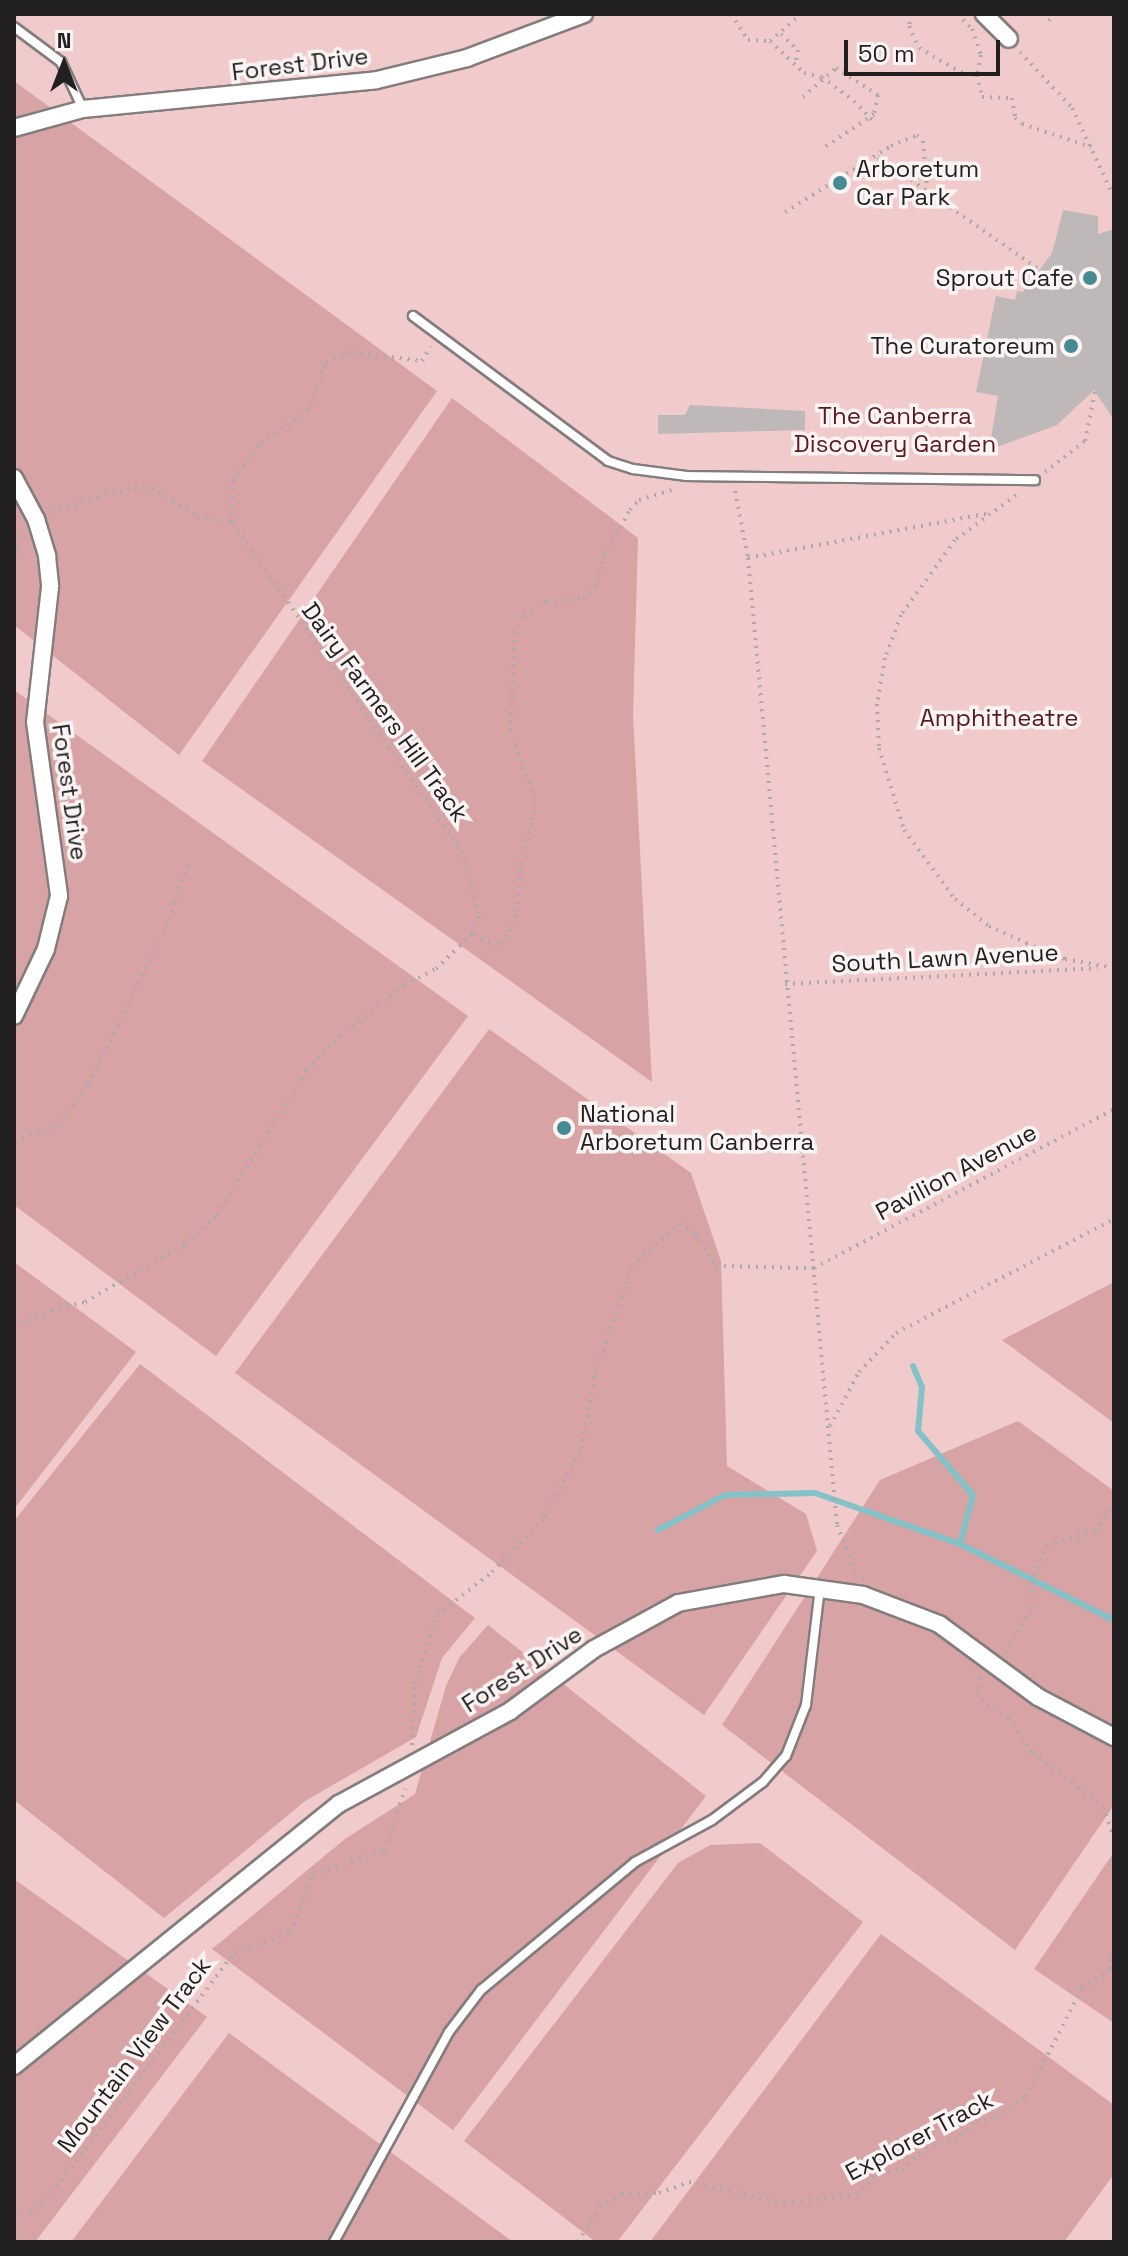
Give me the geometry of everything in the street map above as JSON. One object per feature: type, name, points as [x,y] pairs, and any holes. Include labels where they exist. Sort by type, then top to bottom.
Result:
[{"type":"street","name":"Forest Drive","points":[[14,128],[83,109],[377,80],[467,58],[584,14]]},
{"type":"street","points":[[984,14],[1009,39]]},
{"type":"street","name":"Forest Drive","points":[[14,478],[36,519],[50,587],[37,682],[36,750],[59,896],[51,938],[14,1016]]},
{"type":"street","name":"Forest Drive","points":[[14,2066],[286,1841],[411,1763],[510,1711],[594,1649],[678,1603],[742,1588],[820,1586],[863,1595],[939,1624],[1073,1719],[1114,1737]]},
{"type":"lane","points":[[14,27],[61,62],[83,109]]},
{"type":"lane","points":[[413,316],[608,461],[645,472],[733,477],[1035,480]]},
{"type":"lane","points":[[334,2242],[449,2032],[481,1990],[635,1862],[712,1820],[763,1782],[786,1756],[806,1705],[820,1586]]},
{"type":"path","points":[[731,14],[748,40],[770,41],[798,17]]},
{"type":"path","points":[[911,14],[909,26],[919,48],[964,74],[977,75]]},
{"type":"path","points":[[957,14],[972,29],[981,55],[977,75],[982,97],[1012,98],[1015,118],[1022,124],[1091,147]]},
{"type":"path","points":[[1046,14],[1049,21],[1053,14]]},
{"type":"path","points":[[781,34],[798,50],[795,66]]},
{"type":"path","points":[[1009,39],[1072,108],[1114,197]]},
{"type":"path","points":[[770,41],[795,66],[822,77],[872,119]]},
{"type":"path","points":[[803,97],[822,77],[841,68],[871,86],[879,102],[872,119],[825,147]]},
{"type":"path","points":[[785,212],[877,156],[892,142],[921,136],[927,187]]},
{"type":"path","points":[[877,156],[927,187],[1040,270]]},
{"type":"path","points":[[14,563],[21,528],[76,501],[135,487],[152,488],[197,516],[232,522],[233,479],[261,443],[308,411],[326,362],[352,352],[422,361],[432,347],[413,316]]},
{"type":"path","points":[[1085,441],[1095,392]]},
{"type":"path","points":[[733,477],[748,558],[837,1525],[863,1595]]},
{"type":"path","points":[[14,1328],[51,1310],[85,1302],[185,1245],[225,1204],[307,1070],[328,1047],[404,985],[436,969],[473,933],[488,943],[502,944],[517,912],[521,864],[533,820],[535,799],[510,730],[515,633],[524,615],[546,602],[583,598],[595,587],[604,555],[630,510],[639,500],[655,494]]},
{"type":"path","points":[[748,558],[994,512],[955,540],[923,578],[895,630],[877,704],[879,748],[888,788],[904,830],[926,865],[989,926],[1065,959],[1114,968]]},
{"type":"path","name":"Dairy Farmers Hill Track","points":[[232,522],[463,853],[479,914],[473,933]]},
{"type":"path","points":[[14,1139],[58,1126],[89,1084],[166,927],[189,862]]},
{"type":"path","name":"South Lawn Avenue","points":[[785,984],[1106,967]]},
{"type":"path","name":"Pavilion Avenue","points":[[814,1268],[1114,1109]]},
{"type":"path","points":[[829,1427],[859,1372],[896,1333],[1114,1219]]},
{"type":"path","name":"Mountain View Track","points":[[14,2219],[42,2206],[234,1953],[291,1932],[313,1875],[384,1850],[411,1763],[415,1683],[437,1615],[492,1572],[545,1517],[581,1449],[595,1374],[632,1267],[679,1224],[696,1234],[716,1266],[814,1268]]},
{"type":"path","points":[[1114,1504],[1095,1531],[1047,1545],[1031,1583],[1032,1607],[998,1666],[981,1678],[977,1693],[1008,1718],[1033,1753],[1103,1807],[1114,1838]]},
{"type":"path","name":"Explorer Track","points":[[578,2242],[600,2207],[622,2194],[659,2193],[689,2182],[784,2203],[812,2196],[857,2195],[880,2173],[902,2170],[925,2148],[955,2140],[976,2122],[996,2117],[1026,2097],[1082,1988],[1110,1969],[1114,1944]]},
{"type":"green space","name":"National Arboretum Canberra","points":[[14,14],[1114,14],[1114,2242],[14,2242]]},
{"type":"shaded area","points":[[14,81],[437,391],[179,755],[14,625]]},
{"type":"shaded area","points":[[452,398],[638,538],[633,715],[652,1082],[202,761]]},
{"type":"shaded area","points":[[14,690],[468,1016],[216,1356],[14,1205]]},
{"type":"shaded area","points":[[489,1029],[691,1173],[721,1261],[727,1466],[806,1514],[817,1551],[704,1715],[235,1373]]},
{"type":"shaded area","points":[[14,1262],[136,1352],[14,1509]]},
{"type":"shaded area","points":[[1114,1282],[1114,1423],[1002,1340]]},
{"type":"shaded area","points":[[140,1364],[475,1618],[442,1658],[416,1737],[305,1801],[164,1918],[14,1800],[14,1521]]},
{"type":"shaded area","points":[[1018,1421],[1114,1491],[1114,1805],[1015,1950],[722,1725],[880,1480]]},
{"type":"shaded area","points":[[488,1625],[706,1796],[453,2130],[212,1949],[345,1839],[415,1794],[446,1686],[459,1658]]},
{"type":"shaded area","points":[[760,1843],[863,1922],[617,2242],[596,2242],[464,2141],[678,1863],[710,1845]]},
{"type":"shaded area","points":[[1114,1852],[1114,2023],[1034,1969]]},
{"type":"shaded area","points":[[14,1879],[207,2017],[35,2242],[14,2242]]},
{"type":"shaded area","points":[[881,1934],[1114,2105],[1114,2174],[1064,2242],[650,2242]]},
{"type":"shaded area","points":[[229,2033],[513,2242],[71,2242]]},
{"type":"building","points":[[1063,210],[1098,216],[1098,234],[1114,229],[1114,420],[1094,390],[1057,425],[989,450],[998,396],[976,392],[996,296],[1015,300],[1017,291],[1023,292],[1052,253]]},
{"type":"building","points":[[690,405],[805,411],[805,430],[658,434],[658,415],[685,415]]},
{"type":"waterway","points":[[913,1366],[922,1387],[918,1431],[973,1495],[960,1544]]},
{"type":"waterway","points":[[658,1530],[725,1495],[815,1493],[960,1544],[1114,1620]]},
{"type":"place","name":"Arboretum Car Park","points":[[840,183]]},
{"type":"place","name":"Sprout Cafe","points":[[1090,278]]},
{"type":"place","name":"The Curatoreum","points":[[1071,346]]},
{"type":"place","name":"National Arboretum Canberra","points":[[564,1128]]},
{"type":"park label","name":"The Canberra Discovery Garden","points":[[895,430]]},
{"type":"park label","name":"Amphitheatre","points":[[999,718]]}]
